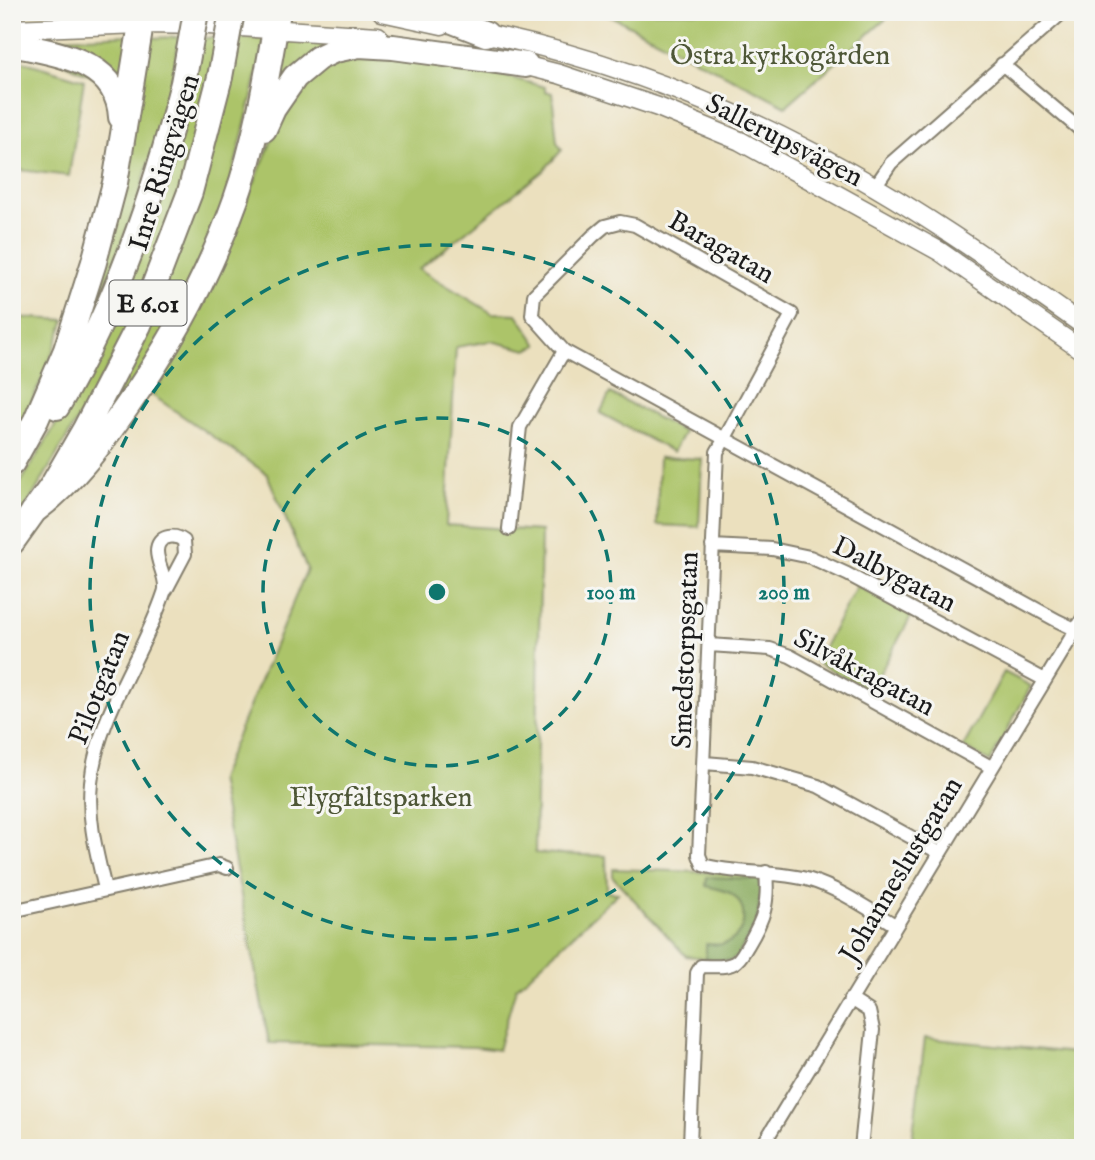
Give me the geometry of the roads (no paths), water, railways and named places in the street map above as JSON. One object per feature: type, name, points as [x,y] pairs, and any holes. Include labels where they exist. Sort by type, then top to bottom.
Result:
[{"type":"highway","name":"Inre Ringvägen","points":[[12,480],[63,398],[109,303],[149,203],[183,83],[196,12]]},
{"type":"highway","name":"Inre Ringvägen","points":[[12,542],[52,486],[113,379],[139,325],[190,192],[220,77],[232,12]]},
{"type":"highway","points":[[430,12],[486,34]]},
{"type":"highway","points":[[12,463],[41,410],[74,328],[106,218],[121,149],[142,18]]},
{"type":"highway","points":[[33,512],[60,491],[93,454],[162,354],[208,267],[236,199],[244,171],[268,72],[276,20]]},
{"type":"highway","points":[[12,44],[76,60],[104,76],[111,84],[120,104],[121,149]]},
{"type":"highway","points":[[244,171],[273,109],[287,88],[312,62],[335,50],[359,45],[393,47],[526,65]]},
{"type":"main road","name":"Sallerupsvägen","points":[[382,12],[486,34],[617,68],[681,91],[811,151],[1011,274],[1083,325]]},
{"type":"main road","name":"Sallerupsvägen","points":[[12,29],[142,18],[276,20],[394,38],[559,74],[658,107],[740,141],[939,251],[1083,351]]},
{"type":"main road","points":[[1025,311],[1050,319],[1083,339]]},
{"type":"street","points":[[874,188],[891,163],[1063,12]]},
{"type":"street","points":[[1003,64],[1083,132]]},
{"type":"street","name":"Baragatan","points":[[564,351],[532,315],[534,295],[606,226],[620,222],[635,225],[792,314],[725,438]]},
{"type":"street","points":[[509,529],[520,427],[564,351],[1081,627]]},
{"type":"street","name":"Smedstorpsgatan","points":[[725,438],[717,453],[699,855],[703,865],[713,868],[766,872]]},
{"type":"street","name":"Dalbygatan","points":[[712,546],[772,549],[810,557],[848,574],[1045,680]]},
{"type":"street","name":"Pilotgatan","points":[[105,889],[90,806],[94,757],[102,732],[166,590]]},
{"type":"street","name":"Johanneslustgatan","points":[[761,1148],[991,767],[1081,627]]},
{"type":"street","name":"Silvåkragatan","points":[[709,645],[770,649],[790,656],[991,767]]},
{"type":"street","points":[[705,764],[752,767],[818,786],[940,853]]},
{"type":"street","points":[[12,911],[219,864],[227,868]]},
{"type":"street","points":[[690,1147],[697,973],[701,966],[720,966],[734,963],[740,958],[763,919],[768,899],[766,872],[808,879],[831,887],[895,925]]},
{"type":"street","points":[[850,999],[869,1011],[873,1030],[861,1148]]},
{"type":"park label","name":"Östra kyrkogården","points":[[780,54]]},
{"type":"park label","name":"Flygfältsparken","points":[[381,796]]}]
